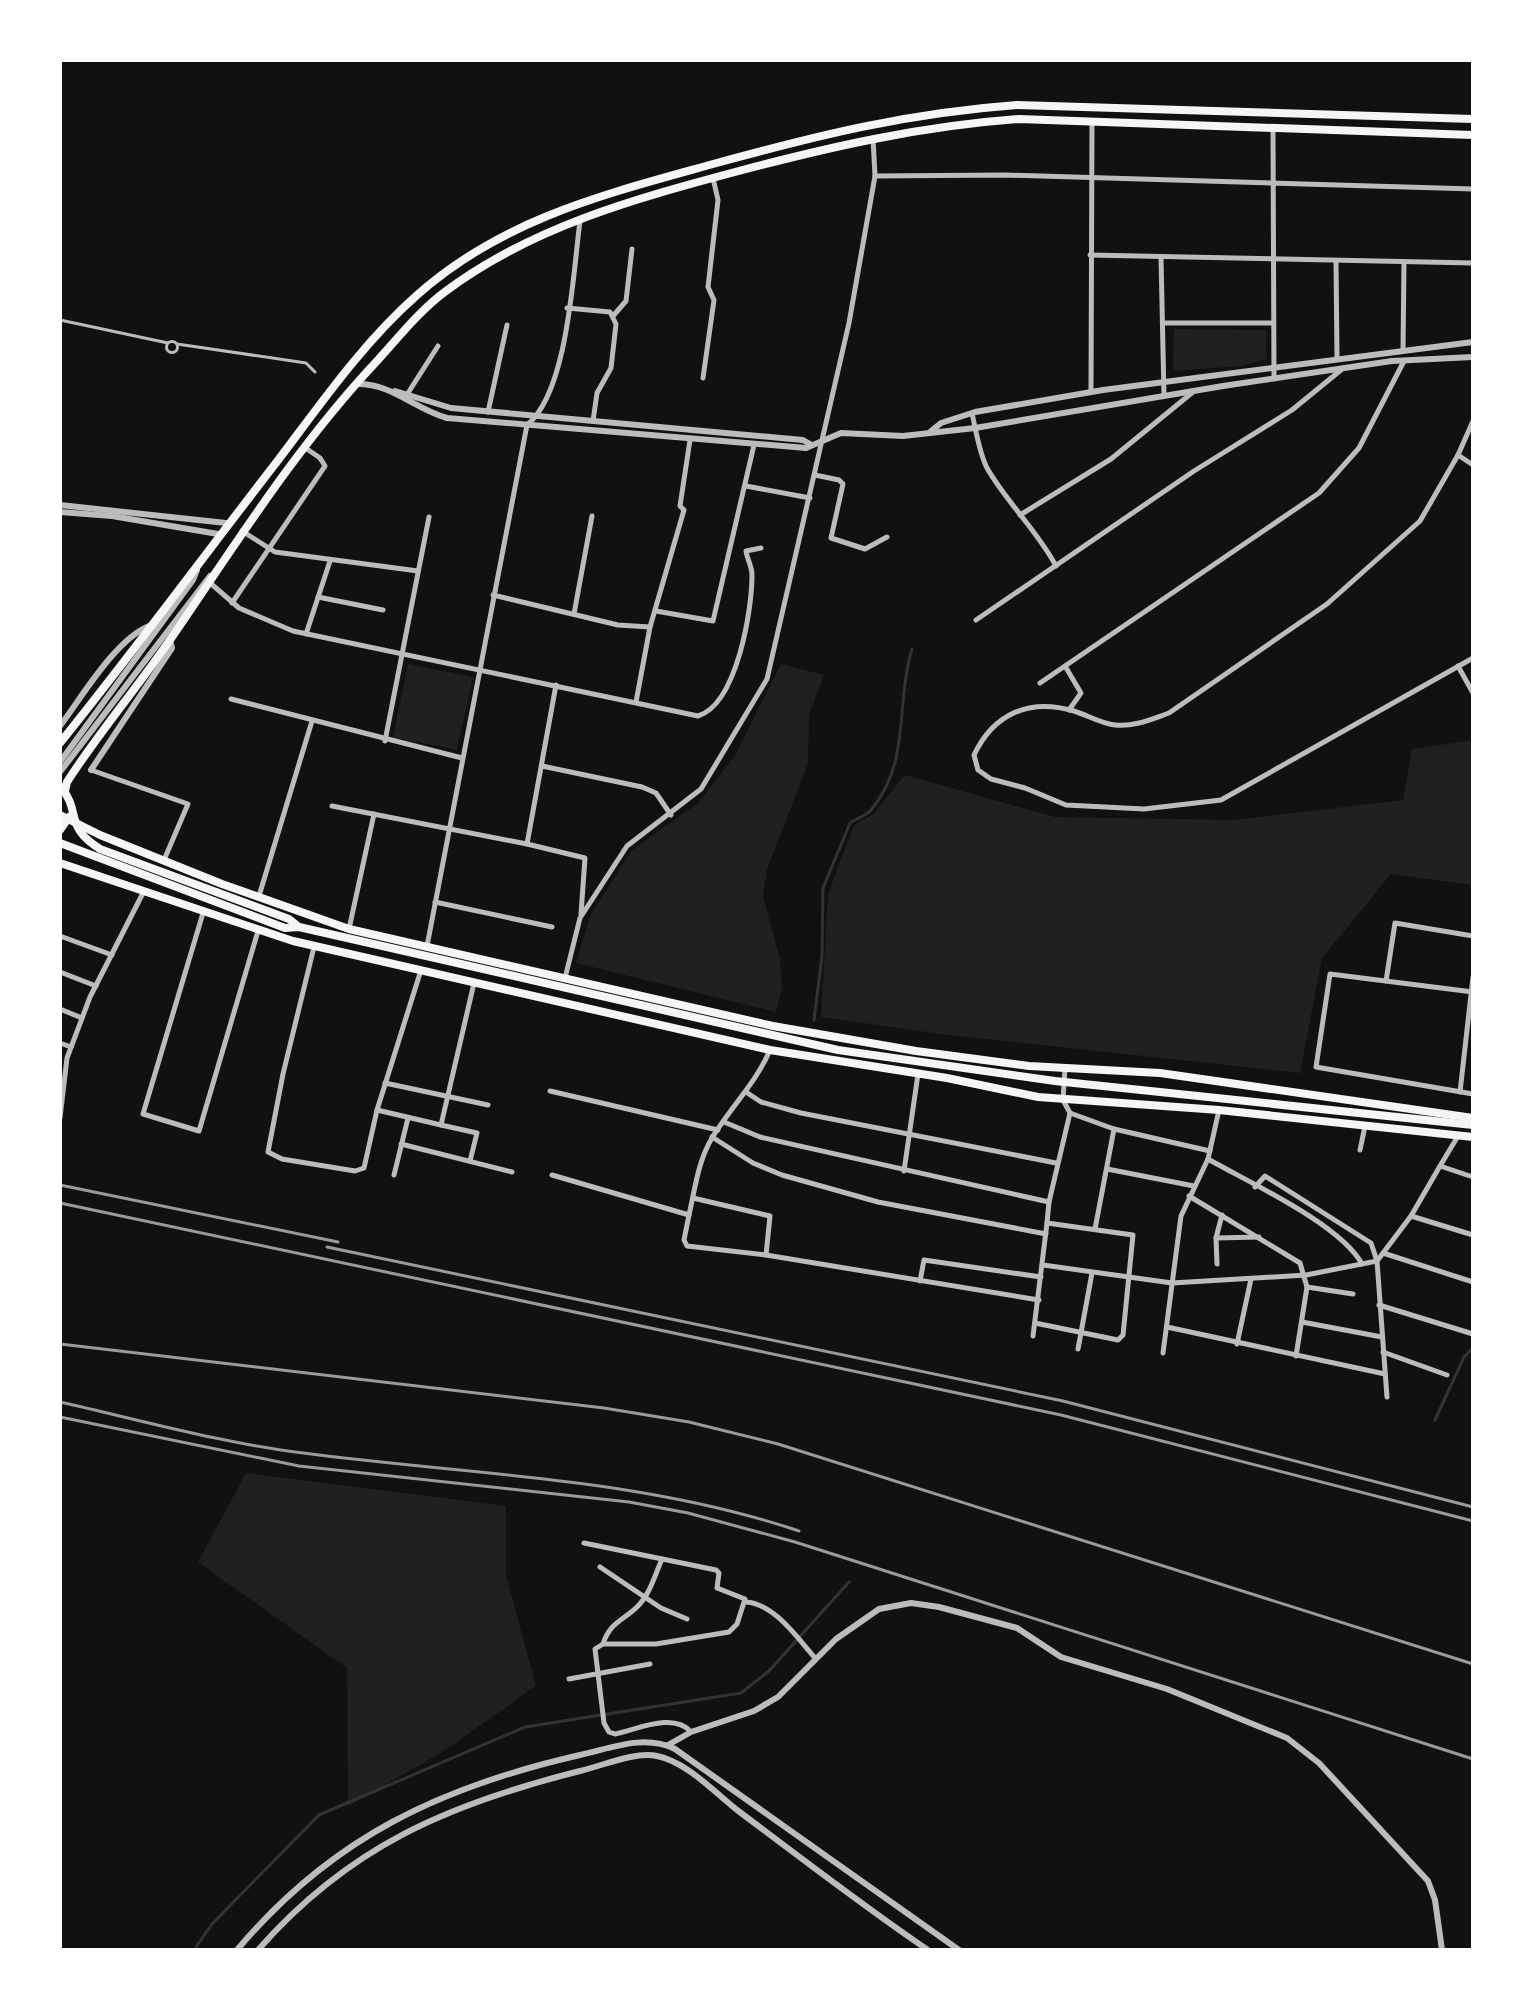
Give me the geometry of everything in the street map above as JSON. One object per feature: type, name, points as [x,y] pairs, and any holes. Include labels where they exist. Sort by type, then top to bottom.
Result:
[{"type":"main road","points":[[60,743],[226,523],[384,325],[473,254],[533,220],[576,202],[815,136],[951,110],[1017,105],[1473,119]]},
{"type":"main road","points":[[299,927],[267,910],[100,849],[82,838],[62,788],[108,720],[170,640],[242,531],[304,447],[354,384],[444,292],[504,253],[580,220],[673,187],[873,137],[960,123],[1019,119],[1473,135]]},
{"type":"main road","points":[[60,830],[71,813]]},
{"type":"main road","points":[[60,815],[164,861],[349,929],[777,1027],[916,1051],[1065,1068],[1160,1073],[1473,1118]]},
{"type":"main road","points":[[60,843],[261,927],[315,946],[770,1050],[1063,1100],[1219,1110],[1473,1137]]},
{"type":"main road","points":[[60,863],[203,913],[261,927],[299,927],[791,1041],[1065,1081],[1473,1125]]},
{"type":"street","points":[[1091,392],[1092,122]]},
{"type":"street","points":[[1273,126],[1274,379]]},
{"type":"street","points":[[580,918],[627,846],[701,789],[720,762],[767,679],[824,438],[875,176],[873,137]]},
{"type":"street","points":[[875,176],[1090,177],[1473,189]]},
{"type":"street","points":[[703,378],[714,300],[708,287],[718,200],[713,178]]},
{"type":"street","points":[[426,946],[527,425],[538,416],[550,391],[567,308],[580,220]]},
{"type":"street","points":[[593,421],[597,393],[611,368],[613,316],[626,301],[632,249]]},
{"type":"street","points":[[1090,255],[1473,263]]},
{"type":"street","points":[[1161,257],[1164,396]]},
{"type":"street","points":[[1336,262],[1337,357]]},
{"type":"street","points":[[1403,351],[1404,262]]},
{"type":"street","points":[[567,308],[605,311],[613,316]]},
{"type":"street","points":[[1164,323],[1273,323]]},
{"type":"street","points":[[488,412],[507,325]]},
{"type":"street","points":[[930,432],[941,423],[972,413],[1091,392],[1337,357],[1473,342]]},
{"type":"street","points":[[408,393],[438,346]]},
{"type":"street","points":[[354,384],[380,385],[417,407],[447,418],[806,448],[841,433],[903,436],[975,428],[1274,379],[1404,361],[1473,357]]},
{"type":"street","points":[[1040,683],[1319,493],[1359,448],[1404,361]]},
{"type":"street","points":[[976,620],[1292,410],[1341,370]]},
{"type":"street","points":[[392,390],[451,408],[803,440],[810,444]]},
{"type":"street","points":[[1020,515],[1111,459],[1193,392]]},
{"type":"street","points":[[972,413],[985,465],[1045,544],[1056,566]]},
{"type":"street","points":[[1473,421],[1458,455],[1420,521],[1327,604],[1169,713],[1140,724],[1114,726],[1069,710],[1029,705],[1004,716],[990,727],[974,755],[978,770],[991,779],[1025,788],[1066,805],[1144,809],[1221,800],[1473,658]]},
{"type":"street","points":[[636,702],[650,627],[684,510],[680,506],[686,483],[683,481],[690,440]]},
{"type":"street","points":[[656,611],[713,621],[754,445]]},
{"type":"street","points":[[232,603],[325,466],[320,458],[304,447]]},
{"type":"street","points":[[1458,455],[1473,465]]},
{"type":"street","points":[[815,475],[839,480],[843,484],[831,538],[865,549],[887,537]]},
{"type":"street","points":[[746,486],[810,498]]},
{"type":"street","points":[[60,505],[226,523]]},
{"type":"street","points":[[60,512],[140,520],[218,534]]},
{"type":"street","points":[[574,614],[592,516]]},
{"type":"street","points":[[385,741],[429,517]]},
{"type":"street","points":[[242,531],[271,549],[330,561],[418,571]]},
{"type":"street","points":[[209,581],[232,603],[306,634],[694,715],[711,709],[738,661],[752,569],[746,551],[761,548]]},
{"type":"street","points":[[60,762],[193,580],[200,561]]},
{"type":"street","points":[[306,634],[330,561]]},
{"type":"street","points":[[60,772],[215,570]]},
{"type":"street","points":[[493,595],[618,625],[650,627]]},
{"type":"street","points":[[318,597],[383,610]]},
{"type":"street","points":[[60,726],[110,660],[138,630],[149,626]]},
{"type":"street","points":[[164,861],[188,804],[91,770],[172,648],[170,640]]},
{"type":"street","points":[[1065,666],[1081,693],[1069,710]]},
{"type":"street","points":[[1458,666],[1473,693]]},
{"type":"street","points":[[527,844],[556,685]]},
{"type":"street","points":[[231,699],[385,741],[462,758]]},
{"type":"street","points":[[258,898],[312,721]]},
{"type":"street","points":[[542,766],[642,787],[656,793],[671,815]]},
{"type":"street","points":[[332,806],[585,858],[580,918],[565,979]]},
{"type":"street","points":[[349,929],[374,814]]},
{"type":"street","points":[[60,1118],[62,1071],[96,986],[144,891]]},
{"type":"street","points":[[435,902],[552,927]]},
{"type":"street","points":[[203,913],[143,1114],[188,1129],[199,1131],[261,927]]},
{"type":"street","points":[[1386,981],[1395,923],[1473,936]]},
{"type":"street","points":[[60,936],[112,955]]},
{"type":"street","points":[[315,946],[283,1074],[268,1153],[282,1159],[360,1171],[367,1160],[377,1110],[421,970]]},
{"type":"street","points":[[60,972],[96,986]]},
{"type":"street","points":[[1472,992],[1330,974],[1316,1067],[1473,1094]]},
{"type":"street","points":[[1460,1092],[1473,977]]},
{"type":"street","points":[[441,1125],[474,983]]},
{"type":"street","points":[[60,1009],[82,1018]]},
{"type":"street","points":[[60,1043],[71,1047]]},
{"type":"street","points":[[770,1050],[746,1092],[712,1137],[700,1167],[684,1240],[687,1246],[766,1255],[1039,1300]]},
{"type":"street","points":[[1065,1068],[1063,1100],[1070,1113],[1114,1129],[1211,1147]]},
{"type":"street","points":[[904,1171],[918,1074]]},
{"type":"street","points":[[385,1083],[488,1105]]},
{"type":"street","points":[[550,1091],[718,1130]]},
{"type":"street","points":[[746,1092],[761,1102],[801,1113],[1056,1163]]},
{"type":"street","points":[[377,1110],[477,1133],[470,1161]]},
{"type":"street","points":[[1163,1353],[1181,1216],[1208,1159],[1219,1110]]},
{"type":"street","points":[[1033,1336],[1049,1202],[1070,1113]]},
{"type":"street","points":[[394,1175],[408,1118]]},
{"type":"street","points":[[724,1122],[760,1137],[1049,1202]]},
{"type":"street","points":[[1360,1150],[1365,1126]]},
{"type":"street","points":[[1095,1229],[1114,1129]]},
{"type":"street","points":[[1043,1265],[1172,1283],[1306,1275],[1369,1263],[1383,1253],[1411,1216],[1459,1135]]},
{"type":"street","points":[[712,1137],[753,1163],[795,1178],[878,1202],[1046,1234]]},
{"type":"street","points":[[401,1144],[512,1172]]},
{"type":"street","points":[[1208,1159],[1359,1233],[1371,1243],[1369,1263],[1379,1305],[1382,1374],[1387,1397]]},
{"type":"street","points":[[1440,1166],[1473,1177]]},
{"type":"street","points":[[1107,1169],[1194,1186]]},
{"type":"street","points":[[552,1175],[689,1215]]},
{"type":"street","points":[[1258,1182],[1321,1225],[1369,1263]]},
{"type":"street","points":[[1189,1196],[1262,1237],[1300,1263],[1307,1287],[1296,1356]]},
{"type":"street","points":[[693,1198],[770,1216],[766,1255]]},
{"type":"street","points":[[1217,1264],[1216,1238],[1222,1215]]},
{"type":"street","points":[[1411,1216],[1473,1235]]},
{"type":"street","points":[[1035,1323],[1121,1339],[1129,1277],[1133,1235],[1047,1223]]},
{"type":"street","points":[[1216,1238],[1262,1237]]},
{"type":"street","points":[[1383,1253],[1473,1282]]},
{"type":"street","points":[[920,1281],[924,1260],[1041,1277]]},
{"type":"street","points":[[1078,1349],[1092,1273]]},
{"type":"street","points":[[1237,1344],[1251,1279]]},
{"type":"street","points":[[1307,1287],[1353,1294]]},
{"type":"street","points":[[1379,1305],[1473,1334]]},
{"type":"street","points":[[1302,1322],[1379,1337]]},
{"type":"street","points":[[1167,1327],[1382,1374]]},
{"type":"street","points":[[1383,1352],[1447,1375]]},
{"type":"street","points":[[584,1543],[716,1570],[720,1575],[717,1588],[770,1612],[816,1659]]},
{"type":"street","points":[[603,1644],[612,1623],[637,1607],[645,1596],[662,1559]]},
{"type":"street","points":[[600,1567],[687,1619]]},
{"type":"street","points":[[691,1732],[682,1723],[672,1722],[615,1734],[609,1732],[604,1723],[595,1649],[603,1644],[656,1644],[729,1632],[746,1602]]},
{"type":"street","points":[[668,1745],[691,1732],[754,1711],[778,1697],[856,1623],[879,1609],[911,1603],[939,1607],[1017,1628],[1061,1657],[1167,1689],[1287,1738],[1319,1763],[1428,1881],[1435,1900],[1442,1950]]},
{"type":"street","points":[[569,1679],[650,1664]]},
{"type":"street","points":[[237,1950],[322,1865],[414,1809],[476,1783],[640,1741],[668,1745],[959,1950]]},
{"type":"street","points":[[258,1950],[333,1876],[363,1854],[418,1825],[508,1790],[642,1756],[656,1756],[714,1791],[928,1950]]},
{"type":"lane","points":[[60,320],[168,343],[306,363],[315,372]]},
{"type":"lane","points":[[168,343],[167,350],[171,353],[176,352],[177,344]]},
{"type":"shaded area","points":[[1174,329],[1266,330],[1266,359],[1242,366],[1173,371]]},
{"type":"shaded area","points":[[408,664],[473,677],[457,750],[393,737]]},
{"type":"shaded area","points":[[781,664],[824,675],[809,715],[808,764],[767,869],[763,896],[780,959],[782,988],[776,1012],[576,963],[590,916],[632,850],[698,803],[734,757]]},
{"type":"shaded area","points":[[1473,740],[1473,885],[1391,874],[1322,958],[1300,1073],[940,1034],[821,1017],[828,894],[854,825],[872,815],[905,775],[1055,817],[1233,820],[1403,800],[1412,749]]},
{"type":"shaded area","points":[[246,1473],[506,1506],[506,1575],[536,1686],[441,1753],[348,1806],[347,1668],[198,1562]]},
{"type":"waterway","points":[[814,1020],[822,956],[823,888],[850,823],[871,810],[884,792],[892,773],[912,649]]},
{"type":"waterway","points":[[1435,1420],[1464,1357],[1473,1348]]},
{"type":"waterway","points":[[194,1950],[212,1924],[319,1815],[525,1727],[741,1693],[769,1671],[849,1582]]},
{"type":"railway","points":[[60,1185],[338,1242]]},
{"type":"railway","points":[[60,1203],[1061,1415],[1473,1521]]},
{"type":"railway","points":[[327,1247],[1063,1401],[1473,1507]]},
{"type":"railway","points":[[60,1344],[604,1408],[689,1422],[778,1444],[1473,1664]]},
{"type":"railway","points":[[60,1402],[272,1449],[616,1488],[739,1513],[799,1531]]},
{"type":"railway","points":[[60,1417],[299,1466],[629,1502],[688,1513],[795,1542],[1473,1759]]}]
